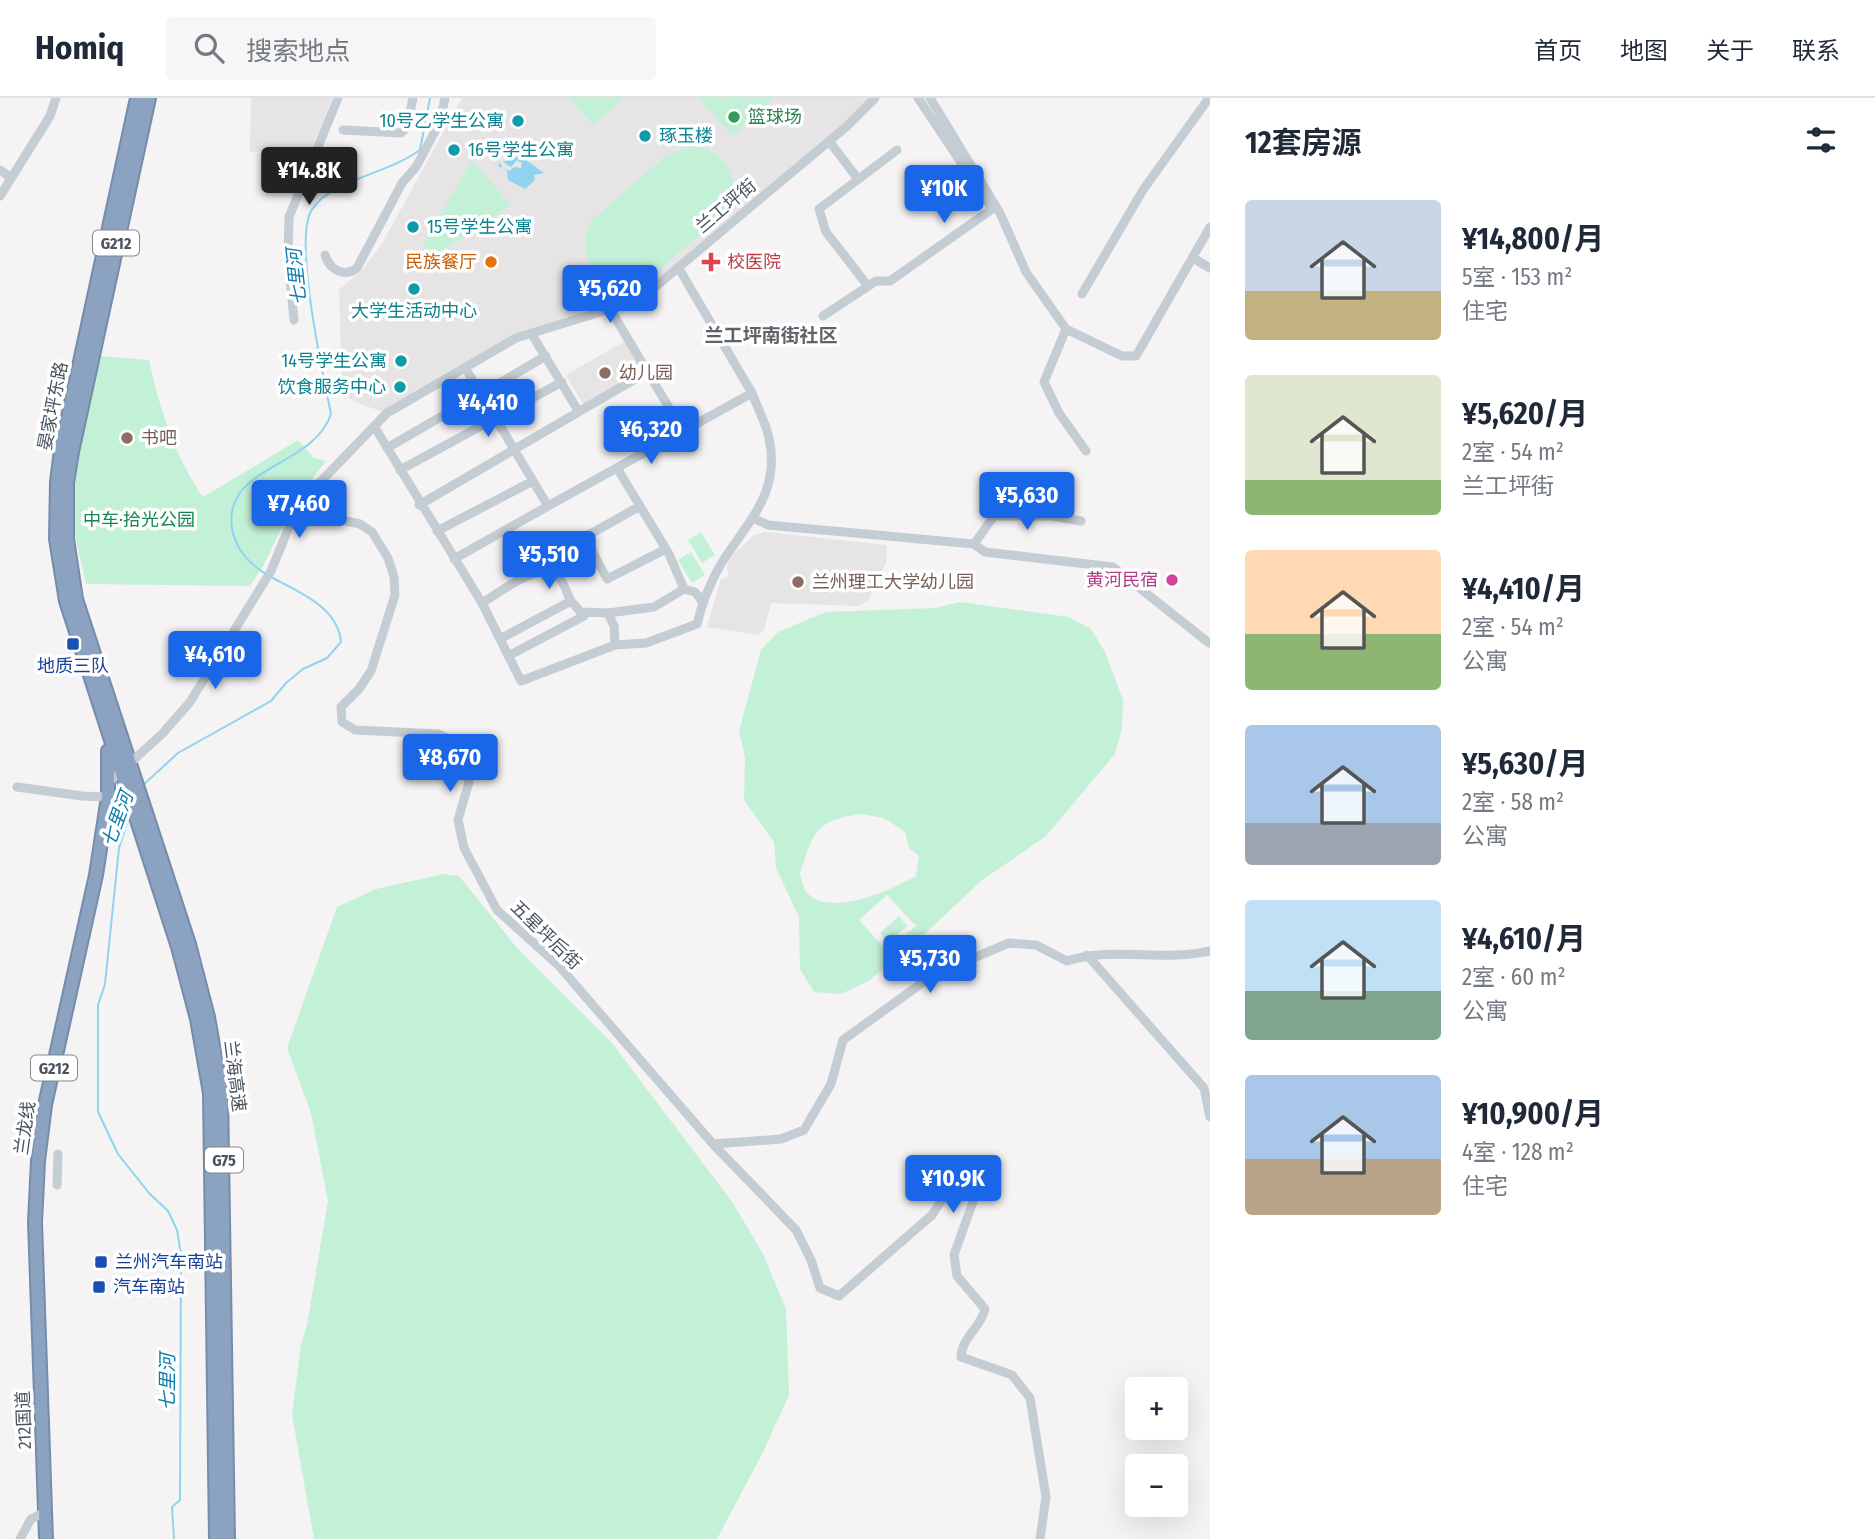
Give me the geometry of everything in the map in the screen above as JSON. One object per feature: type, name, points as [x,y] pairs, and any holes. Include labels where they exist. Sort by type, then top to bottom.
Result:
[{"type":"highway","name":"晏家坪东路","points":[[109,718],[65,570],[56,512],[61,450],[137,98]]},
{"type":"highway","name":"晏家坪东路","points":[[65,570],[66,512],[72,452],[149,98]]},
{"type":"highway","name":"兰龙线","points":[[38,1300],[37,1174],[46,1105],[118,770],[109,718]]},
{"type":"highway","name":"兰海高速","points":[[109,718],[118,770],[140,793],[200,982],[221,1091],[228,1539]]},
{"type":"highway","name":"兰龙线","points":[[102,839],[108,797],[118,770]]},
{"type":"highway","name":"兰海高速","points":[[131,783],[134,813],[189,985],[210,1093],[216,1539]]},
{"type":"highway","name":"212国道","points":[[38,1300],[46,1539]]},
{"type":"street","points":[[0,196],[50,116],[56,98]]},
{"type":"street","points":[[294,320],[287,247],[289,217],[338,98]]},
{"type":"street","points":[[343,130],[401,133],[407,127],[413,98]]},
{"type":"street","points":[[325,255],[330,266],[340,272],[357,268],[402,183],[416,167],[440,122],[445,98]]},
{"type":"street","name":"兰工坪街","points":[[118,770],[162,734],[190,702],[271,570],[298,505],[387,413],[531,333],[610,309],[655,287],[829,141],[875,98]]},
{"type":"street","points":[[823,316],[876,281],[890,281],[992,209],[918,98]]},
{"type":"street","points":[[930,98],[1000,213],[1026,272],[1066,329],[1122,356],[1136,356],[1210,227]]},
{"type":"street","points":[[1082,293],[1143,190],[1209,98]]},
{"type":"street","points":[[829,141],[858,179]]},
{"type":"street","points":[[868,286],[827,232],[819,209],[897,150]]},
{"type":"street","points":[[0,170],[11,178]]},
{"type":"street","points":[[1193,258],[1210,268]]},
{"type":"street","points":[[374,426],[419,505],[482,603],[521,681],[615,645],[646,643],[689,629],[697,624],[702,601],[720,567],[755,519],[770,482],[772,463],[769,437],[751,393],[678,267]]},
{"type":"street","points":[[610,309],[683,431]]},
{"type":"street","points":[[1066,329],[1044,382],[1059,412],[1086,451]]},
{"type":"street","points":[[531,333],[579,412]]},
{"type":"street","points":[[387,448],[546,356]]},
{"type":"street","points":[[466,369],[512,450],[548,506]]},
{"type":"street","points":[[419,505],[647,372]]},
{"type":"street","points":[[400,470],[562,382]]},
{"type":"street","points":[[454,559],[751,393]]},
{"type":"street","points":[[617,468],[666,549],[684,589]]},
{"type":"street","points":[[437,531],[533,481]]},
{"type":"street","name":"五星坪后街","points":[[306,497],[323,516],[360,524],[372,533],[388,558],[394,577],[395,595],[371,670],[359,689],[341,707],[342,722],[355,730],[438,734],[461,744],[467,759],[469,782],[458,820],[464,848],[497,910],[559,966],[713,1143]]},
{"type":"street","points":[[640,506],[585,537],[607,579],[666,549]]},
{"type":"street","points":[[974,544],[994,516],[1051,516],[1081,521]]},
{"type":"street","points":[[755,519],[768,525],[974,544],[985,552],[1113,567],[1209,643]]},
{"type":"street","points":[[482,603],[536,571],[549,571],[558,576],[571,601],[584,616],[508,656]]},
{"type":"street","points":[[582,612],[608,613],[654,607],[684,589],[695,592],[702,601]]},
{"type":"street","points":[[500,639],[571,601]]},
{"type":"street","points":[[608,613],[614,626],[615,645]]},
{"type":"street","points":[[17,787],[108,797]]},
{"type":"street","points":[[713,1143],[781,1139],[804,1130],[831,1084],[843,1040],[933,975],[1009,943],[1036,945],[1067,961],[1087,955],[1131,953],[1187,957],[1210,951]]},
{"type":"street","points":[[1087,955],[1204,1088],[1210,1117]]},
{"type":"street","points":[[713,1143],[796,1230],[811,1260],[820,1289],[839,1296],[932,1214],[961,1171],[971,1168],[978,1171],[980,1182],[954,1255],[957,1276],[985,1309],[982,1322],[962,1343],[961,1357],[1012,1375],[1030,1398],[1046,1497],[1040,1539]]},
{"type":"street","points":[[57,1185],[58,1154]]},
{"type":"street","points":[[20,1539],[31,1519],[45,1512]]},
{"type":"shaded area","points":[[251,98],[332,98],[311,150],[250,152]]},
{"type":"shaded area","points":[[462,98],[875,98],[655,287],[610,309],[516,338],[387,413],[360,404],[342,394],[339,290],[364,268],[383,242]]},
{"type":"shaded area","name":"幼儿园","points":[[627,340],[645,372],[584,406],[566,375]]},
{"type":"shaded area","name":"兰州理工大学幼儿园","points":[[765,532],[887,545],[886,563],[868,600],[859,606],[771,603],[764,630],[758,635],[707,627],[721,579],[728,577],[727,566],[733,555],[754,535]]},
{"type":"green space","points":[[569,98],[623,98],[594,125]]},
{"type":"green space","name":"篮球场","points":[[698,98],[774,98],[732,136]]},
{"type":"green space","points":[[692,146],[714,154],[730,171],[734,184],[727,208],[708,228],[648,279],[623,284],[602,276],[592,266],[585,249],[592,220],[667,155]]},
{"type":"green space","points":[[472,160],[511,205],[431,258],[423,244]]},
{"type":"green space","name":"中车·拾光公园","points":[[100,356],[149,360],[169,431],[184,465],[203,497],[298,440],[314,458],[326,461],[297,498],[250,586],[86,584],[75,536],[75,472]]},
{"type":"green space","points":[[701,532],[715,555],[702,563],[688,540]]},
{"type":"green space","points":[[691,552],[705,575],[692,583],[678,560]]},
{"type":"green space","points":[[960,602],[1069,617],[1091,629],[1105,652],[1123,700],[1122,728],[1115,754],[1046,836],[981,881],[914,944],[867,982],[841,994],[814,992],[800,969],[799,917],[776,868],[774,842],[744,800],[745,757],[739,731],[761,650],[778,632],[826,612],[935,608]],"holes":[[[861,814],[884,818],[905,832],[909,848],[919,856],[916,876],[862,899],[831,903],[818,900],[806,892],[800,874],[813,838],[834,820]],[[887,895],[916,926],[887,951],[859,920]]]},
{"type":"green space","points":[[444,874],[459,876],[518,949],[612,1043],[733,1203],[763,1254],[786,1309],[789,1395],[763,1452],[717,1539],[314,1539],[292,1415],[301,1344],[307,1325],[328,1201],[311,1113],[287,1048],[337,907],[376,889]]},
{"type":"green space","points":[[899,916],[907,926],[888,942],[880,933]]},
{"type":"water","points":[[517,147],[523,150],[522,157],[544,173],[534,175],[535,180],[525,189],[508,180],[507,171],[498,166],[500,162],[502,168],[509,171],[515,167],[521,168],[522,163],[517,160],[511,167],[503,162],[518,156]]},
{"type":"waterway","name":"七里河","points":[[266,574],[249,560],[236,542],[232,528],[233,507],[241,491],[255,478],[307,446],[321,432],[331,414],[308,281],[306,230],[310,213],[323,197],[339,187],[398,163],[420,150],[430,98]]},
{"type":"waterway","name":"七里河","points":[[142,786],[178,753],[271,701],[286,683],[303,669],[327,658],[341,642],[333,619],[325,610],[305,595],[271,577]]},
{"type":"waterway","name":"七里河","points":[[129,817],[119,848],[105,984],[98,1005],[98,1112],[118,1154],[149,1193],[168,1211],[177,1230],[181,1254],[180,1500],[172,1507],[174,1539]]},
{"type":"place","name":"篮球场","points":[[734,117]]},
{"type":"place","name":"10号乙学生公寓","points":[[518,121]]},
{"type":"place","name":"琢玉楼","points":[[645,136]]},
{"type":"place","name":"16号学生公寓","points":[[454,150]]},
{"type":"place","name":"15号学生公寓","points":[[413,227]]},
{"type":"place","name":"民族餐厅","points":[[491,262]]},
{"type":"place","name":"校医院","points":[[711,262]]},
{"type":"place","name":"大学生活动中心","points":[[414,289]]},
{"type":"place","name":"14号学生公寓","points":[[401,361]]},
{"type":"place","name":"幼儿园","points":[[605,373]]},
{"type":"place","name":"饮食服务中心","points":[[400,387]]},
{"type":"place","name":"书吧","points":[[127,438]]},
{"type":"place","name":"黄河民宿","points":[[1172,580]]},
{"type":"place","name":"兰州理工大学幼儿园","points":[[798,582]]},
{"type":"place","name":"地质三队","points":[[73,644]]},
{"type":"place","name":"兰州汽车南站","points":[[101,1262]]},
{"type":"place","name":"汽车南站","points":[[99,1287]]},
{"type":"district","name":"兰工坪南街社区","points":[[771,335]]}]
